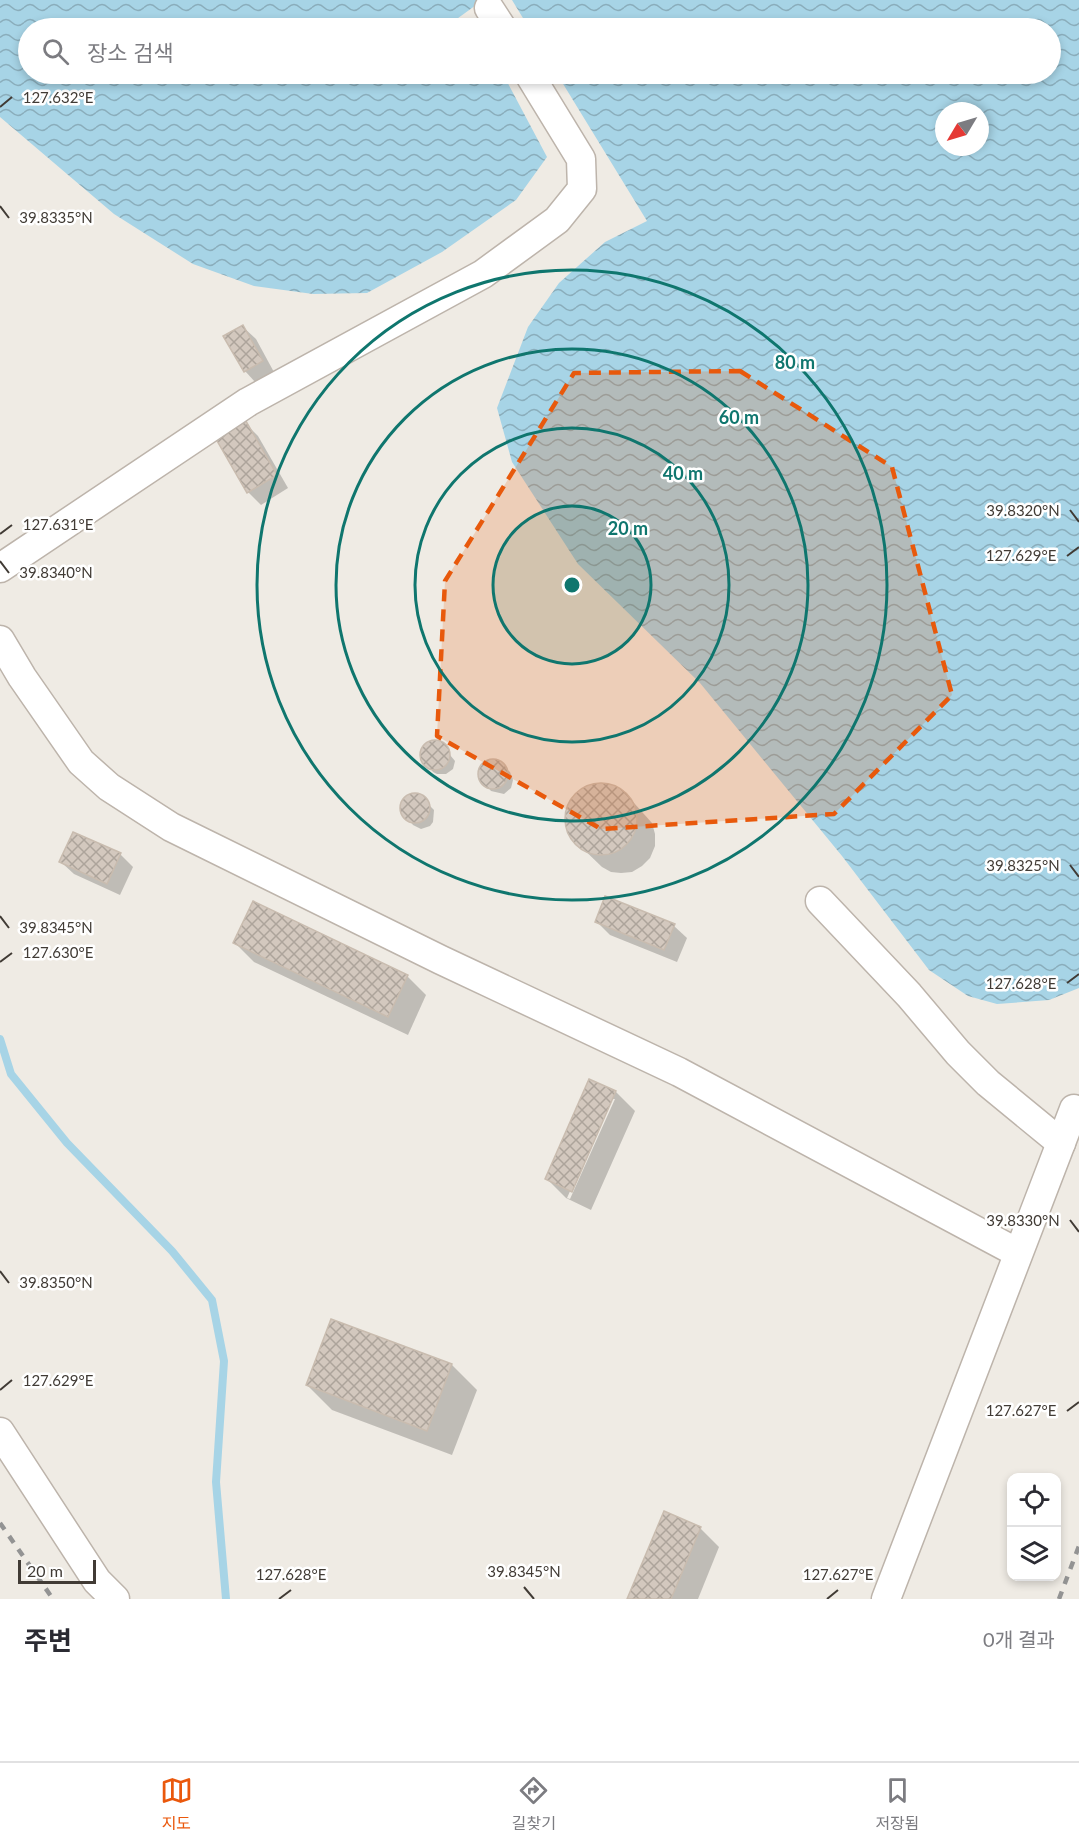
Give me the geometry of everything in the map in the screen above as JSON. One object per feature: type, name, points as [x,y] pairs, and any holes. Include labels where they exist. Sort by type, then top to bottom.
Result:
[{"type":"lane","points":[[0,568],[248,402],[483,274],[557,220],[582,189],[580,159],[535,84]]},
{"type":"lane","points":[[0,640],[81,762],[109,787],[171,827],[441,960],[679,1072],[1018,1253]]},
{"type":"lane","points":[[820,902],[909,995],[958,1053],[988,1083],[1061,1143]]},
{"type":"lane","points":[[886,1599],[1074,1109]]},
{"type":"lane","points":[[0,1432],[97,1581],[115,1599]]},
{"type":"highlighted area","points":[[740,371],[892,467],[952,695],[834,814],[601,829],[437,736],[445,581],[574,373]]},
{"type":"water","points":[[0,0],[483,0],[458,18],[18,18],[18,84],[508,84],[547,157],[516,200],[442,252],[367,293],[313,294],[254,286],[193,264],[114,214],[0,117]]},
{"type":"water","points":[[512,0],[1079,0],[1079,988],[1049,1000],[997,1004],[968,996],[929,970],[842,856],[700,683],[578,564],[512,462],[497,408],[528,327],[559,283],[605,242],[647,221],[563,84],[1061,84],[1061,18],[523,18]]},
{"type":"building","points":[[243,325],[263,361],[244,372],[223,336]]},
{"type":"building","points":[[246,421],[277,475],[247,493],[216,439]]},
{"type":"building","points":[[435,740],[445,745],[450,755],[445,765],[435,770],[425,765],[420,755],[425,745]]},
{"type":"building","points":[[493,759],[503,764],[508,774],[503,784],[493,789],[483,784],[478,774],[483,764]]},
{"type":"building","points":[[601,783],[621,789],[631,799],[637,819],[631,839],[621,849],[601,855],[581,849],[571,839],[565,819],[571,799],[581,789]]},
{"type":"building","points":[[415,793],[425,798],[430,808],[425,818],[415,823],[405,818],[400,808],[405,798]]},
{"type":"building","points":[[73,832],[121,853],[107,884],[59,862]]},
{"type":"building","points":[[605,896],[675,924],[664,950],[595,922]]},
{"type":"building","points":[[253,901],[408,975],[388,1017],[233,943]]},
{"type":"building","points":[[589,1079],[616,1091],[572,1192],[545,1179]]},
{"type":"building","points":[[331,1319],[452,1364],[427,1431],[306,1385]]},
{"type":"building","points":[[664,1511],[701,1527],[671,1599],[627,1599]]},
{"type":"waterway","points":[[0,1039],[11,1074],[67,1143],[172,1251],[212,1300],[224,1361],[216,1482],[226,1599]]},
{"type":"railway","points":[[0,1523],[53,1599]]},
{"type":"railway","points":[[1059,1599],[1079,1546]]}]
